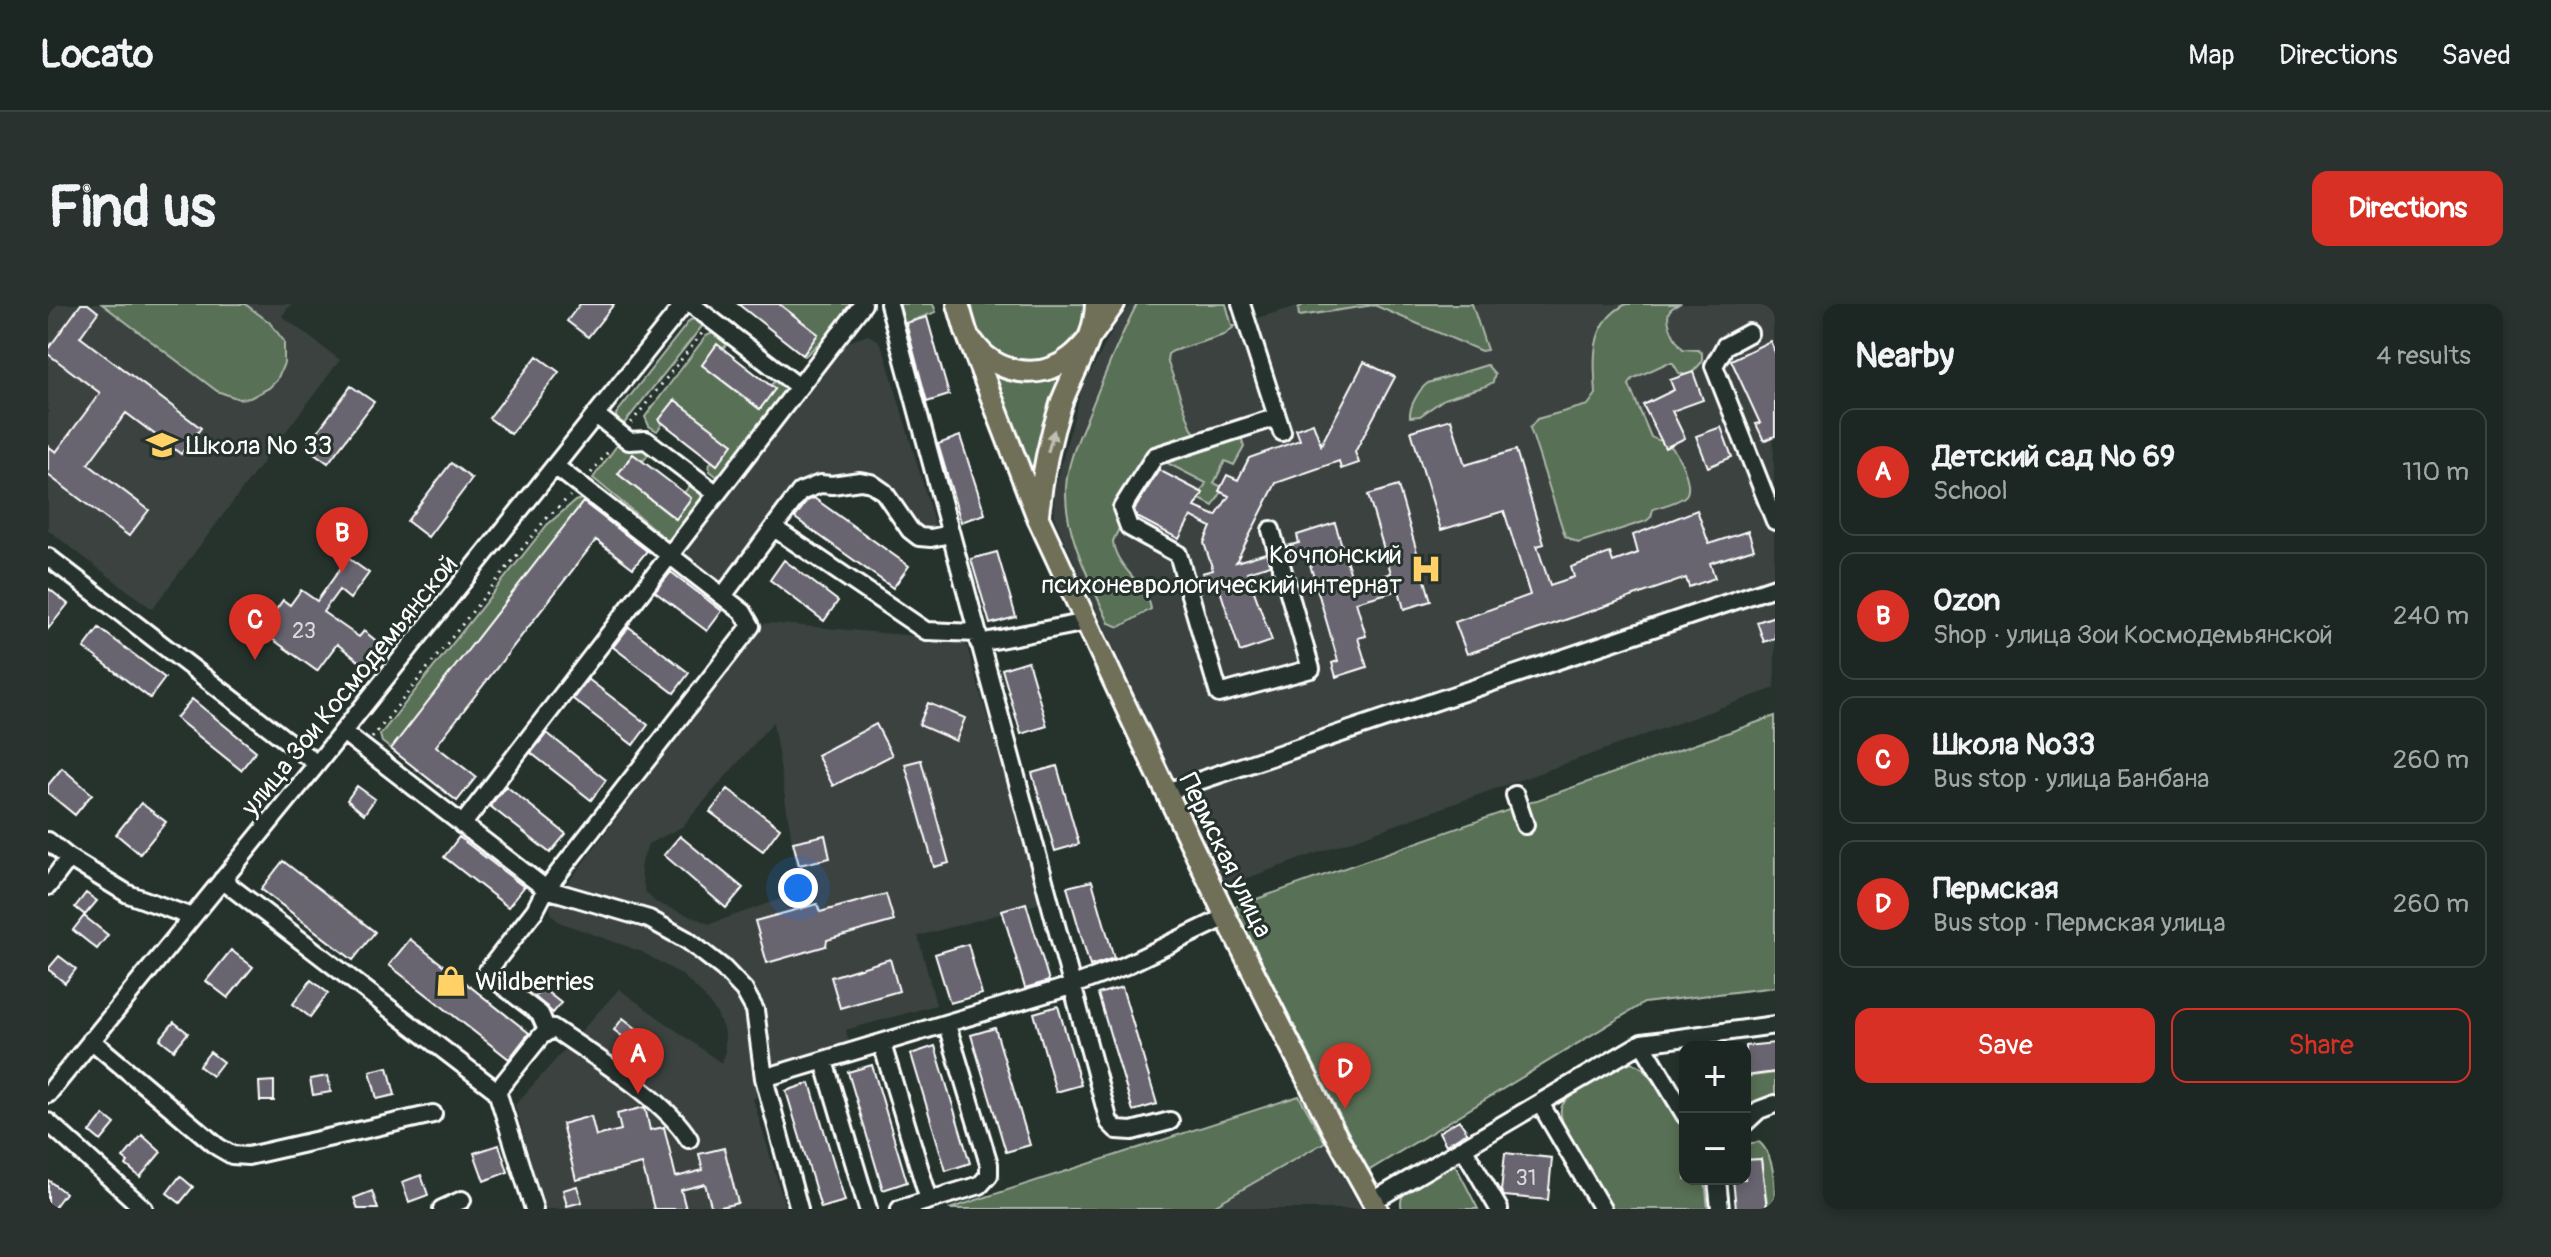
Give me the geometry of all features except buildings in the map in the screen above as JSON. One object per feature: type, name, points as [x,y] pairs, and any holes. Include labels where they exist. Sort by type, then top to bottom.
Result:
[{"type":"main road","name":"Пермская улица","points":[[960,304],[966,331],[1038,518],[1226,917],[1333,1130],[1375,1205]]},
{"type":"main road","points":[[1038,518],[1043,469],[1061,403],[1092,333],[1096,304]]},
{"type":"main road","points":[[966,331],[976,347],[1006,368],[1027,372],[1052,368],[1067,361],[1114,304]]},
{"type":"street","name":"улица Зои Космодемьянской","points":[[48,1094],[343,732],[684,304]]},
{"type":"street","points":[[691,304],[799,387]]},
{"type":"street","points":[[462,825],[863,304]]},
{"type":"street","points":[[889,304],[1109,1122],[1117,1130],[1132,1131],[1170,1121]]},
{"type":"street","points":[[1241,304],[1279,424],[1155,456],[1122,508],[1129,527],[1178,554],[1219,694],[1311,669],[1271,530]]},
{"type":"street","points":[[1749,333],[1725,346],[1714,366],[1775,521]]},
{"type":"street","points":[[596,415],[629,441],[650,443],[717,494]]},
{"type":"street","points":[[547,1030],[540,1014],[486,973],[535,910],[546,889],[751,626],[743,612],[555,466]]},
{"type":"street","points":[[723,596],[800,492],[809,487],[860,481],[871,483],[884,492],[910,530],[919,537],[950,534]]},
{"type":"street","points":[[774,528],[926,631],[978,638],[1087,622]]},
{"type":"street","points":[[48,557],[317,764]]},
{"type":"street","points":[[1166,792],[1775,587]]},
{"type":"street","points":[[343,732],[546,889],[649,919],[687,940],[723,968],[744,990],[755,1010],[764,1078],[799,1209]]},
{"type":"street","points":[[1515,795],[1525,825]]},
{"type":"street","points":[[48,841],[69,858],[128,894],[192,917]]},
{"type":"street","points":[[48,886],[69,858]]},
{"type":"street","points":[[222,880],[497,1091],[534,1209]]},
{"type":"street","points":[[764,1078],[1071,986],[1124,966],[1226,917]]},
{"type":"street","points":[[900,1209],[980,1185],[989,1175],[989,1164],[947,1025]]},
{"type":"street","points":[[1375,1205],[1642,1043],[1775,1025]]},
{"type":"street","points":[[497,1091],[547,1030],[553,1028],[662,1106],[689,1139]]},
{"type":"street","points":[[91,1040],[218,1147],[232,1155],[248,1156],[433,1114]]},
{"type":"street","points":[[1642,1043],[1684,1113]]},
{"type":"street","points":[[882,1044],[929,1200]]},
{"type":"street","points":[[824,1061],[868,1209]]},
{"type":"street","points":[[1540,1103],[1602,1209]]},
{"type":"street","points":[[1751,1117],[1759,1110],[1775,1104]]},
{"type":"street","points":[[48,1122],[144,1209]]},
{"type":"street","points":[[1464,1149],[1499,1209]]},
{"type":"street","points":[[1718,1185],[1720,1209]]},
{"type":"street","points":[[442,1209],[462,1200]]},
{"type":"path","points":[[364,748],[545,520],[581,486],[712,320]]},
{"type":"shaded area","name":"Школа № 33","points":[[57,304],[291,304],[282,316],[340,360],[152,609],[48,530],[48,316]]},
{"type":"shaded area","name":"Кочпонский психоневрологический интернат","points":[[1131,304],[1227,304],[1236,324],[1305,304],[1773,304],[1775,688],[1223,887],[1055,520],[1054,492],[1081,390],[1115,326]]},
{"type":"shaded area","points":[[868,335],[878,340],[884,351],[935,525],[932,530],[921,532],[888,488],[820,478],[728,580],[721,584],[711,581],[687,559],[687,549],[848,342]]},
{"type":"shaded area","points":[[763,624],[961,640],[966,643],[1041,903],[918,936],[936,1005],[846,1030],[853,1061],[780,1082],[753,1099],[786,1209],[544,1209],[515,1105],[619,989],[721,1063],[725,1055],[725,1034],[717,1014],[682,975],[642,952],[559,922],[552,915],[550,907]],"holes":[[[773,722],[800,892],[710,924],[655,902],[645,891],[640,868],[648,844],[682,827]]]},
{"type":"shaded area","points":[[1325,1142],[1361,1209],[1204,1209]]},
{"type":"green space","points":[[102,304],[245,304],[269,322],[284,341],[284,363],[277,380],[269,388],[250,398],[239,399],[217,391]]},
{"type":"green space","points":[[779,304],[854,304],[832,331],[805,356],[818,334]]},
{"type":"green space","points":[[897,304],[933,304],[936,312],[903,324]]},
{"type":"green space","points":[[972,304],[1087,304],[1079,330],[1065,348],[1047,359],[1026,362],[1007,358],[990,347],[977,329]]},
{"type":"green space","points":[[1137,304],[1226,304],[1232,326],[1235,326],[1224,335],[1173,351],[1168,354],[1167,360],[1196,434],[1202,437],[1241,436],[1244,447],[1234,465],[1225,461],[1214,483],[1224,488],[1213,506],[1198,498],[1206,483],[1154,456],[1113,541],[1119,559],[1144,591],[1151,609],[1120,627],[1109,623],[1080,557],[1069,523],[1066,488],[1076,446]]},
{"type":"green space","points":[[1305,304],[1472,304],[1487,350],[1481,351],[1374,305],[1299,316],[1298,308]]},
{"type":"green space","points":[[1626,304],[1679,304],[1672,308],[1668,316],[1672,332],[1683,349],[1702,353],[1702,362],[1689,376],[1679,373],[1673,363],[1667,363],[1632,379],[1629,385],[1651,437],[1669,445],[1681,462],[1687,479],[1687,493],[1677,501],[1653,509],[1646,521],[1578,543],[1565,536],[1530,428],[1537,419],[1588,405],[1596,394],[1595,355],[1600,332],[1605,321]]},
{"type":"green space","points":[[697,319],[704,324],[623,425],[617,421],[616,414],[690,320]]},
{"type":"green space","points":[[713,333],[728,343],[723,349],[717,345],[702,365],[759,409],[775,389],[771,385],[776,379],[789,390],[720,479],[710,471],[709,465],[712,461],[717,465],[732,444],[675,400],[659,420],[663,423],[657,431],[649,426],[645,417],[706,336]]},
{"type":"green space","points":[[1487,365],[1495,374],[1493,382],[1444,399],[1420,416],[1410,417],[1415,398],[1428,383]]},
{"type":"green space","points":[[993,375],[1026,383],[1059,376],[1031,474]]},
{"type":"green space","points":[[618,444],[627,449],[642,447],[650,453],[643,461],[633,454],[618,474],[675,519],[691,499],[684,493],[691,484],[700,491],[703,505],[671,546],[593,478]]},
{"type":"green space","points":[[587,497],[391,749],[382,742],[380,735],[547,525],[575,501]]},
{"type":"green space","points":[[1775,716],[1775,987],[1644,1003],[1368,1171],[1234,907]]},
{"type":"green space","points":[[1632,1062],[1644,1069],[1679,1119],[1679,1185],[1706,1185],[1708,1209],[1613,1209],[1563,1123],[1561,1113],[1568,1097],[1604,1073]]},
{"type":"green space","points":[[1775,1073],[1775,1100],[1751,1105],[1751,1076]]},
{"type":"green space","points":[[1299,1096],[1325,1142],[1208,1209],[949,1209]]},
{"type":"green space","points":[[1759,1142],[1771,1163],[1775,1209],[1768,1209],[1761,1159],[1751,1160],[1751,1143]]},
{"type":"green space","points":[[1449,1162],[1455,1164],[1478,1209],[1402,1209],[1401,1201],[1409,1187]]},
{"type":"place","name":"Школа № 33","points":[[162,445]]},
{"type":"place","name":"Кочпонский психоневрологический интернат","points":[[1426,569]]},
{"type":"place","name":"Ozon","points":[[342,573]]},
{"type":"place","name":"Школа №33","points":[[255,660]]},
{"type":"place","name":"Wildberries","points":[[451,981]]},
{"type":"place","name":"Детский сад № 69","points":[[638,1094]]},
{"type":"place","name":"Пермская","points":[[1345,1109]]}]
